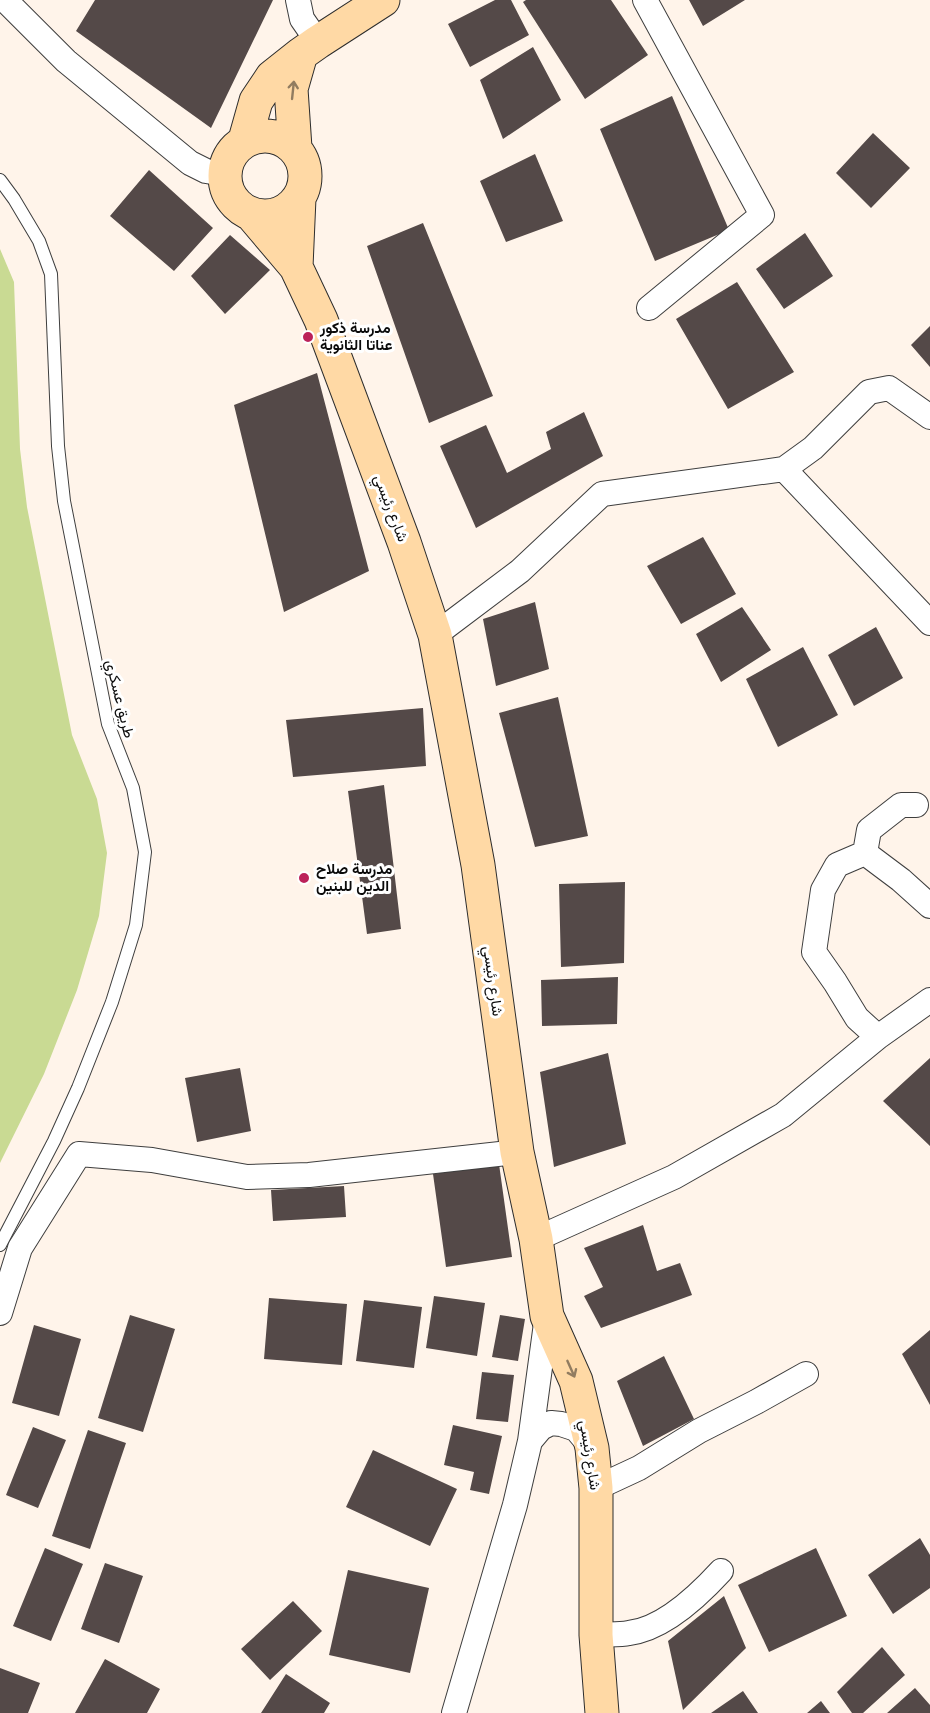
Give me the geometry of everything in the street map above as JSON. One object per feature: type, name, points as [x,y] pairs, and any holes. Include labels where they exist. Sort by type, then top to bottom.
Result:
[{"type":"street","points":[[5,0],[66,61],[190,163],[206,171],[224,174]]},
{"type":"street","points":[[295,148],[291,89],[309,48],[298,0]]},
{"type":"street","points":[[245,140],[256,101],[272,77],[309,48],[383,0]]},
{"type":"street","points":[[645,0],[762,215],[649,308]]},
{"type":"street","points":[[271,135],[295,148],[302,160],[305,173],[304,186],[290,208],[265,217],[252,215],[240,209],[231,199],[225,187],[224,174],[227,160],[234,149],[245,140],[271,135]]},
{"type":"street","points":[[296,267],[298,198]]},
{"type":"street","points":[[252,215],[296,267]]},
{"type":"street","name":"شارع رئيسي","points":[[296,267],[321,320],[404,542],[435,635],[478,865],[517,1152],[536,1239],[547,1316],[576,1381],[592,1448],[596,1488],[596,1635],[602,1713]]},
{"type":"street","points":[[435,635],[520,571],[602,494],[784,469],[813,448],[869,392],[889,388],[930,417]]},
{"type":"street","points":[[784,469],[930,623]]},
{"type":"street","points":[[865,853],[869,830],[901,805],[916,805]]},
{"type":"street","points":[[865,853],[901,880],[930,906]]},
{"type":"street","points":[[865,853],[837,865],[823,890],[814,952],[836,982],[857,1018],[878,1037]]},
{"type":"street","points":[[536,1239],[674,1177],[783,1115],[878,1037],[930,1000]]},
{"type":"street","points":[[0,1313],[20,1248],[79,1154],[152,1160],[248,1177],[309,1175],[517,1152]]},
{"type":"street","points":[[454,1713],[515,1505],[530,1441],[547,1316]]},
{"type":"street","points":[[596,1488],[639,1468],[699,1431],[806,1374]]},
{"type":"street","points":[[530,1441],[540,1428],[551,1423],[561,1424],[576,1429],[592,1448]]},
{"type":"street","points":[[596,1635],[631,1633],[670,1616],[690,1602],[721,1571]]},
{"type":"lane","name":"طريق عسكري","points":[[0,180],[39,241],[51,274],[58,446],[64,501],[108,724],[133,788],[145,852],[135,925],[112,1002],[78,1088],[0,1245]]},
{"type":"green space","points":[[0,249],[14,282],[20,449],[27,507],[72,735],[97,799],[107,853],[99,916],[77,990],[44,1074],[0,1163]]},
{"type":"building","points":[[95,0],[273,0],[211,128],[76,31]]},
{"type":"building","points":[[495,0],[511,0],[529,35],[470,67],[448,24]]},
{"type":"building","points":[[526,0],[611,0],[648,55],[585,99],[523,2]]},
{"type":"building","points":[[689,0],[745,0],[703,26]]},
{"type":"building","points":[[533,47],[561,100],[503,139],[480,80]]},
{"type":"building","points":[[672,96],[729,230],[655,261],[600,129]]},
{"type":"building","points":[[873,133],[910,168],[871,208],[836,173]]},
{"type":"building","points":[[535,154],[563,221],[506,242],[480,181]]},
{"type":"building","points":[[149,170],[213,228],[174,271],[110,216]]},
{"type":"building","points":[[423,223],[493,396],[429,423],[367,246]]},
{"type":"building","points":[[805,233],[833,276],[784,309],[756,269]]},
{"type":"building","points":[[230,235],[270,270],[225,314],[191,276]]},
{"type":"building","points":[[737,282],[794,372],[728,409],[676,319]]},
{"type":"building","points":[[930,326],[930,367],[911,345]]},
{"type":"building","points":[[317,373],[369,571],[284,612],[234,405]]},
{"type":"building","points":[[584,412],[603,456],[476,528],[440,446],[486,425],[507,473],[551,449],[546,432]]},
{"type":"building","points":[[703,537],[736,594],[681,624],[647,566]]},
{"type":"building","points":[[535,602],[549,669],[496,686],[483,619]]},
{"type":"building","points":[[742,607],[771,650],[721,682],[696,634]]},
{"type":"building","points":[[876,627],[903,678],[854,706],[828,655]]},
{"type":"building","points":[[803,647],[838,715],[778,747],[746,679]]},
{"type":"building","points":[[558,697],[588,836],[535,847],[499,713]]},
{"type":"building","points":[[423,708],[426,766],[293,777],[286,720]]},
{"type":"building","points":[[384,785],[401,929],[367,934],[348,791]]},
{"type":"building","points":[[625,882],[624,963],[561,967],[559,884]]},
{"type":"building","points":[[618,977],[617,1024],[542,1026],[541,980]]},
{"type":"building","points":[[608,1053],[626,1144],[554,1167],[540,1072]]},
{"type":"building","points":[[930,1058],[930,1146],[883,1101]]},
{"type":"building","points":[[240,1068],[251,1131],[197,1142],[185,1078]]},
{"type":"building","points":[[499,1164],[512,1257],[446,1267],[433,1174]]},
{"type":"building","points":[[344,1186],[346,1217],[273,1221],[271,1190]]},
{"type":"building","points":[[643,1225],[657,1271],[680,1263],[692,1295],[601,1328],[584,1296],[603,1287],[584,1248]]},
{"type":"building","points":[[434,1296],[485,1303],[477,1356],[426,1348]]},
{"type":"building","points":[[269,1298],[347,1304],[342,1365],[264,1359]]},
{"type":"building","points":[[364,1300],[422,1307],[414,1368],[356,1361]]},
{"type":"building","points":[[130,1315],[175,1329],[143,1432],[98,1418]]},
{"type":"building","points":[[500,1315],[525,1319],[518,1361],[492,1357]]},
{"type":"building","points":[[34,1325],[81,1339],[59,1416],[12,1403]]},
{"type":"building","points":[[930,1330],[930,1405],[902,1354]]},
{"type":"building","points":[[664,1356],[694,1419],[643,1446],[617,1381]]},
{"type":"building","points":[[482,1372],[514,1375],[508,1422],[476,1419]]},
{"type":"building","points":[[453,1425],[502,1436],[489,1494],[470,1490],[474,1472],[444,1465]]},
{"type":"building","points":[[33,1427],[66,1440],[38,1508],[6,1495]]},
{"type":"building","points":[[88,1430],[126,1443],[90,1549],[52,1536]]},
{"type":"building","points":[[373,1450],[457,1489],[430,1546],[346,1507]]},
{"type":"building","points":[[920,1538],[930,1555],[930,1588],[893,1614],[868,1575]]},
{"type":"building","points":[[45,1548],[83,1564],[51,1641],[13,1626]]},
{"type":"building","points":[[816,1548],[847,1616],[769,1652],[738,1585]]},
{"type":"building","points":[[105,1563],[143,1576],[119,1643],[81,1629]]},
{"type":"building","points":[[348,1570],[429,1588],[410,1673],[329,1655]]},
{"type":"building","points":[[724,1596],[746,1648],[683,1710],[668,1641]]},
{"type":"building","points":[[293,1601],[322,1631],[270,1680],[241,1649]]},
{"type":"building","points":[[882,1647],[905,1675],[863,1713],[852,1713],[837,1692]]},
{"type":"building","points":[[105,1659],[160,1689],[147,1713],[75,1713]]},
{"type":"building","points":[[0,1668],[40,1683],[28,1713],[0,1713]]},
{"type":"building","points":[[286,1674],[330,1703],[324,1713],[261,1713]]},
{"type":"building","points":[[915,1688],[930,1705],[930,1713],[887,1713]]},
{"type":"building","points":[[743,1691],[758,1713],[711,1713]]},
{"type":"building","points":[[821,1701],[830,1713],[807,1713]]},
{"type":"place","name":"مدرسة ذكور عناتا الثانوية","points":[[308,337]]},
{"type":"place","name":"مدرسة صلاح الدين للبنين","points":[[304,878]]}]
